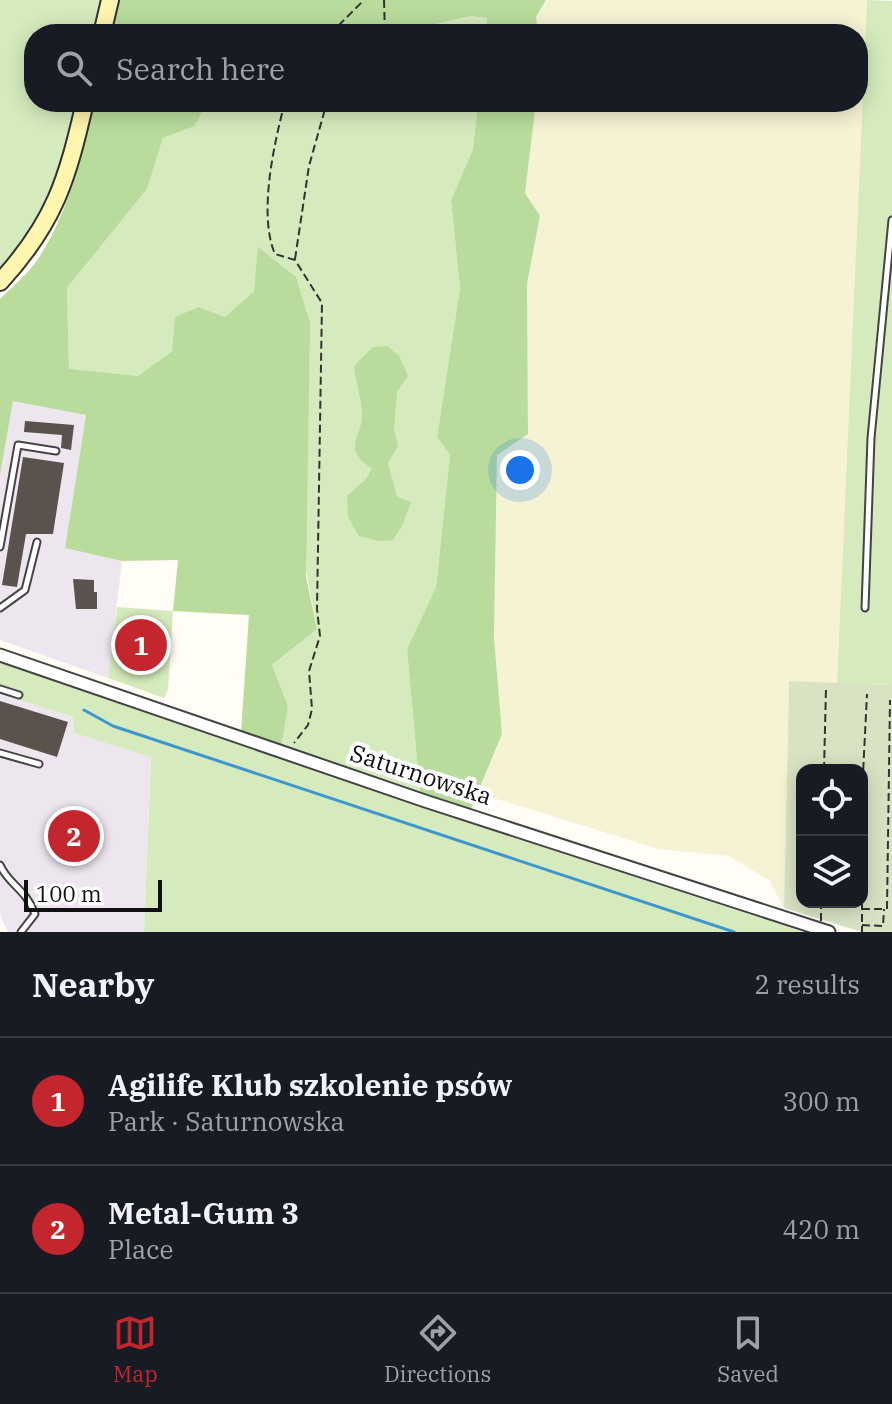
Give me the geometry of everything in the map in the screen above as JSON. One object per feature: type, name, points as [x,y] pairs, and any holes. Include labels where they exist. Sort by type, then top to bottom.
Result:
[{"type":"street","points":[[104,24],[110,0]]},
{"type":"street","points":[[0,282],[30,248],[54,208],[82,112]]},
{"type":"street","name":"Saturnowska","points":[[0,655],[285,754],[825,929]]},
{"type":"lane","points":[[865,608],[871,438],[892,220]]},
{"type":"lane","points":[[0,547],[18,445],[56,451]]},
{"type":"lane","points":[[0,608],[25,590],[37,542]]},
{"type":"lane","points":[[0,689],[19,695]]},
{"type":"lane","points":[[0,753],[39,764]]},
{"type":"lane","points":[[0,865],[29,898],[35,914],[21,932]]},
{"type":"path","points":[[340,24],[364,0]]},
{"type":"path","points":[[384,0],[385,24]]},
{"type":"path","points":[[282,112],[272,152],[268,238],[275,254],[295,260]]},
{"type":"path","points":[[285,754],[308,725],[312,709],[309,671],[320,636],[317,609],[322,303],[295,260],[309,166],[324,112]]},
{"type":"path","points":[[824,764],[826,688]]},
{"type":"path","points":[[864,764],[867,694]]},
{"type":"path","points":[[862,925],[883,926],[890,700]]},
{"type":"path","points":[[822,908],[825,929]]},
{"type":"path","points":[[862,932],[862,909],[892,909]]},
{"type":"shaded area","points":[[547,0],[867,0],[866,24],[537,24],[536,17]]},
{"type":"shaded area","points":[[535,112],[862,112],[837,683],[789,682],[784,908],[769,880],[729,856],[658,849],[478,793],[502,734],[494,637],[497,455],[528,434],[527,284],[540,217],[525,193]]},
{"type":"shaded area","points":[[13,400],[86,415],[65,548],[122,561],[108,678],[0,640],[0,475]]},
{"type":"shaded area","points":[[0,694],[73,717],[74,733],[151,756],[144,932],[8,932],[0,915]]},
{"type":"green space","points":[[0,0],[101,0],[95,24],[24,24],[24,112],[74,112],[58,182],[36,227],[0,268]]},
{"type":"green space","points":[[118,0],[546,0],[536,17],[537,24],[487,24],[487,18],[470,16],[436,24],[112,24]]},
{"type":"green space","points":[[867,0],[892,1],[892,685],[837,683],[862,112],[868,112]]},
{"type":"green space","points":[[470,16],[488,18],[487,24],[436,24]]},
{"type":"green space","points":[[91,112],[202,112],[195,126],[163,138],[147,189],[67,288],[69,369],[138,376],[172,351],[175,317],[199,307],[225,317],[254,291],[258,247],[296,277],[310,323],[306,577],[317,629],[272,665],[288,706],[281,747],[241,733],[249,615],[173,611],[178,560],[122,561],[65,548],[86,415],[13,401],[0,475],[0,299],[25,275],[49,241],[73,183]]},
{"type":"green space","points":[[202,112],[477,112],[473,149],[451,200],[460,288],[437,437],[450,455],[436,587],[407,649],[420,793],[417,806],[803,932],[144,932],[151,757],[74,733],[73,717],[0,694],[0,660],[241,733],[288,706],[272,665],[317,629],[254,291],[225,317],[199,307],[172,351],[138,376],[69,370],[67,288],[147,189],[163,138],[195,126]]},
{"type":"green space","points":[[477,112],[535,112],[525,193],[540,216],[527,284],[528,434],[497,455],[494,637],[502,734],[471,809],[420,793],[407,649],[436,587],[450,455],[437,437],[460,288],[451,200],[473,149]]},
{"type":"green space","points":[[387,346],[399,356],[408,376],[397,392],[394,428],[398,446],[388,463],[397,497],[411,502],[393,540],[379,541],[359,536],[348,517],[347,496],[372,469],[362,461],[355,448],[362,412],[354,366],[373,347]]},
{"type":"green space","points":[[117,607],[173,611],[168,690],[164,698],[108,678]]},
{"type":"green space","points":[[789,681],[892,685],[892,932],[862,932],[784,908]]},
{"type":"building","points":[[25,421],[74,425],[71,450],[61,448],[62,435],[24,432]]},
{"type":"building","points":[[23,457],[64,463],[53,534],[26,534],[17,587],[2,585]]},
{"type":"building","points":[[73,579],[94,580],[97,609],[76,609]]},
{"type":"building","points":[[0,701],[68,722],[57,757],[0,739]]},
{"type":"waterway","points":[[84,710],[113,726],[734,932]]},
{"type":"place","name":"Agilife Klub szkolenie psów","points":[[141,645]]},
{"type":"place","name":"Metal-Gum 3","points":[[74,836]]}]
